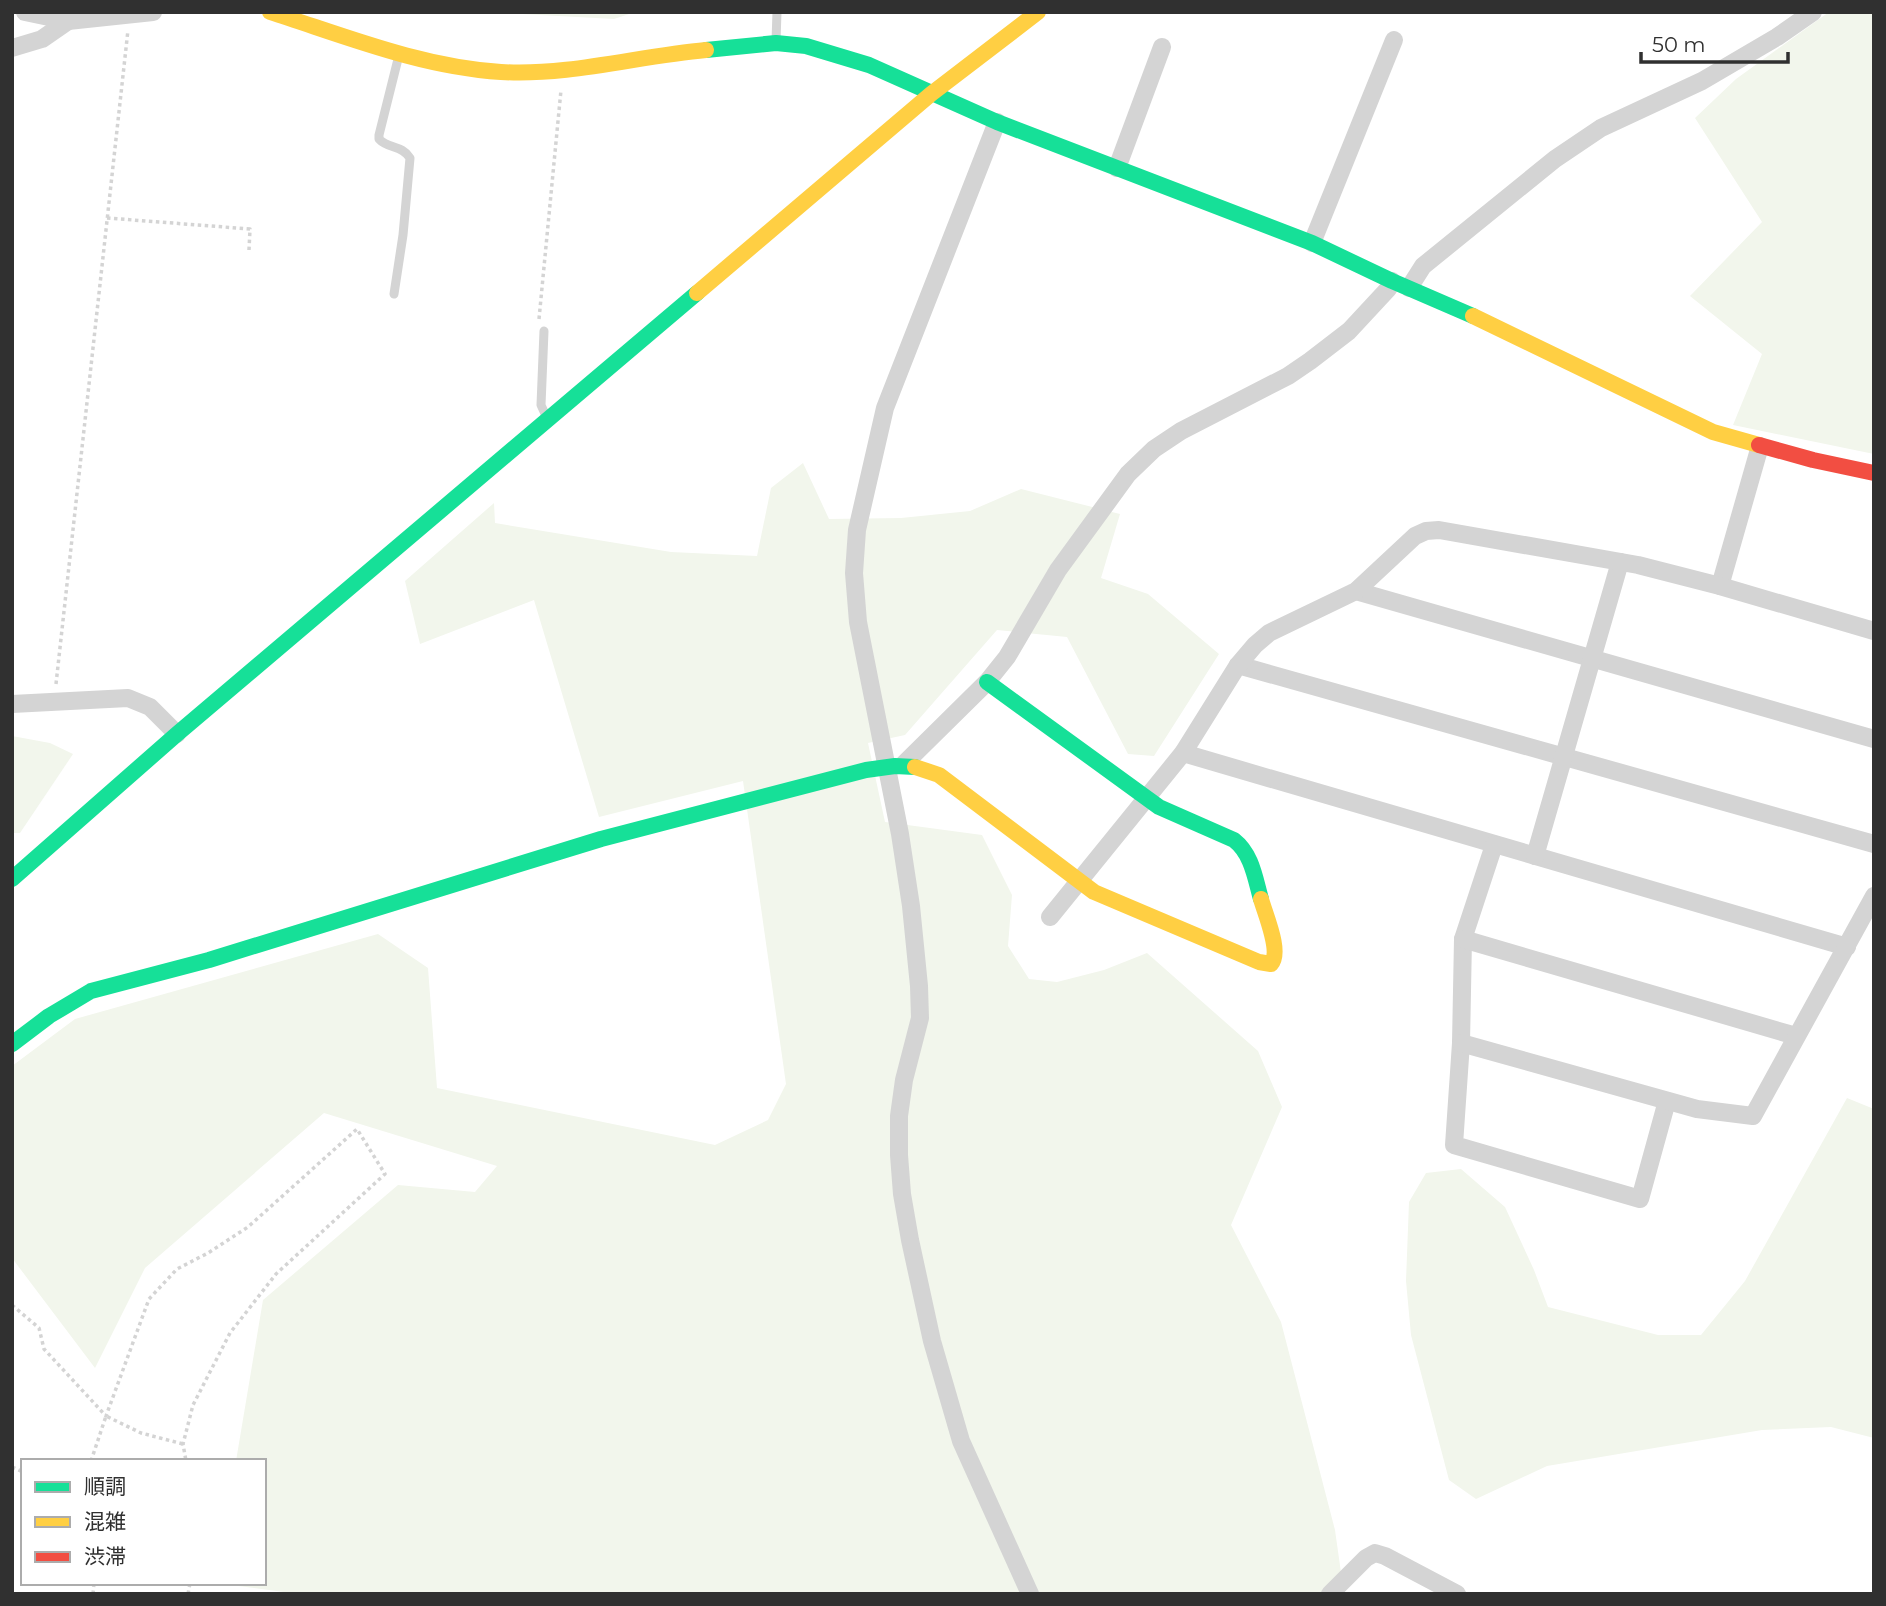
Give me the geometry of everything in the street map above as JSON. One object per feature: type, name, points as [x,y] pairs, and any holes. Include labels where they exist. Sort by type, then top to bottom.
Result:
[{"type":"street","points":[[25,12],[68,21],[153,12]]},
{"type":"street","points":[[270,12],[400,54],[501,72],[563,71],[672,53],[776,43],[806,46],[856,60],[997,122],[1312,243],[1516,334],[1693,424],[1760,446],[1874,473]]},
{"type":"street","points":[[12,879],[177,734],[931,94],[1038,12]]},
{"type":"street","points":[[896,764],[987,682],[1020,636],[1058,570],[1128,474],[1154,449],[1181,431],[1288,376],[1310,361],[1349,331],[1388,289],[1400,284],[1555,159],[1601,128],[1702,81],[1777,37],[1813,12]]},
{"type":"street","points":[[12,48],[42,39],[68,21]]},
{"type":"street","points":[[1312,243],[1394,40]]},
{"type":"street","points":[[1117,168],[1162,47]]},
{"type":"street","points":[[997,122],[885,408],[857,530],[854,573],[858,622],[896,764],[919,986],[920,1018],[906,1069],[899,1116],[901,1181],[910,1240],[932,1341],[961,1441],[1030,1594]]},
{"type":"street","points":[[1720,586],[1760,446]]},
{"type":"street","points":[[1050,918],[1183,753],[1238,665],[1255,645],[1269,633],[1356,591],[1415,536],[1426,531],[1439,530],[1638,565],[1874,631]]},
{"type":"street","points":[[1535,856],[1620,562]]},
{"type":"street","points":[[1356,591],[1874,739]]},
{"type":"street","points":[[1238,665],[1874,844]]},
{"type":"street","points":[[12,1044],[49,1016],[91,991],[209,960],[601,839],[896,764],[921,767],[939,775],[1094,891],[1259,962],[1271,964],[1275,960],[1276,950],[1248,855],[1243,847],[1234,840],[1159,807],[987,682]]},
{"type":"street","points":[[12,704],[128,698],[150,707],[177,734]]},
{"type":"street","points":[[1183,753],[1847,947]]},
{"type":"street","points":[[1494,845],[1463,939],[1461,1043],[1454,1145],[1640,1199],[1667,1101]]},
{"type":"street","points":[[1461,1043],[1697,1109],[1753,1116],[1874,896]]},
{"type":"street","points":[[1463,939],[1796,1036]]},
{"type":"street","points":[[1330,1594],[1366,1558],[1375,1553],[1457,1594]]},
{"type":"lane","points":[[776,43],[777,12]]},
{"type":"lane","points":[[394,294],[410,158],[402,149],[382,143],[379,139],[400,54]]},
{"type":"lane","points":[[544,331],[541,405],[548,421]]},
{"type":"path","points":[[54,701],[130,15]]},
{"type":"path","points":[[544,331],[538,318],[563,71]]},
{"type":"path","points":[[107,218],[250,229],[249,250]]},
{"type":"path","points":[[92,1459],[149,1299],[177,1269],[248,1227],[357,1129],[385,1174],[276,1274],[230,1333],[193,1405],[183,1444],[186,1459]]},
{"type":"path","points":[[12,1305],[39,1328],[44,1349],[106,1416],[141,1433],[183,1444]]},
{"type":"shaded area","points":[[484,12],[635,12],[614,19]]},
{"type":"shaded area","points":[[1829,12],[1874,12],[1874,454],[1733,425],[1762,354],[1690,296],[1762,222],[1695,118],[1736,79]]},
{"type":"shaded area","points":[[803,463],[829,519],[901,518],[970,511],[1021,489],[1120,514],[1101,578],[1148,594],[1219,654],[1154,756],[1128,754],[1067,637],[997,630],[905,735],[868,743],[885,822],[982,835],[1012,895],[1008,946],[1029,979],[1057,982],[1104,970],[1147,953],[1258,1051],[1282,1107],[1231,1225],[1281,1322],[1335,1530],[1344,1594],[299,1594],[231,1585],[266,1585],[266,1459],[236,1459],[263,1300],[398,1185],[475,1192],[497,1166],[324,1113],[145,1268],[95,1368],[12,1258],[12,1066],[75,1019],[378,934],[428,968],[437,1088],[715,1145],[768,1120],[786,1084],[743,781],[599,817],[534,600],[420,644],[405,581],[494,503],[495,523],[671,552],[757,556],[771,488]]},
{"type":"shaded area","points":[[12,736],[50,743],[73,754],[20,833],[12,833]]},
{"type":"shaded area","points":[[1847,1098],[1874,1109],[1874,1438],[1831,1427],[1762,1430],[1547,1466],[1476,1499],[1449,1480],[1411,1335],[1406,1281],[1409,1202],[1426,1173],[1461,1169],[1505,1207],[1548,1307],[1658,1335],[1701,1335],[1745,1281]]},
{"type":"traffic: fast","points":[[706,50],[776,43],[806,46],[869,65],[997,122],[1312,243],[1473,316]]},
{"type":"traffic: fast","points":[[12,879],[177,734],[697,293]]},
{"type":"traffic: fast","points":[[987,682],[1159,807],[1234,840],[1249,859],[1261,899]]},
{"type":"traffic: fast","points":[[12,1044],[49,1016],[91,991],[209,960],[601,839],[866,770],[895,766],[915,767]]},
{"type":"traffic: slow","points":[[270,12],[413,57],[501,72],[553,71],[706,50]]},
{"type":"traffic: slow","points":[[697,293],[931,94],[1038,12]]},
{"type":"traffic: slow","points":[[1473,316],[1713,432],[1759,445]]},
{"type":"traffic: slow","points":[[915,767],[939,775],[1094,892],[1259,962],[1271,964],[1275,951],[1274,942],[1261,899]]},
{"type":"traffic: jam","points":[[1759,445],[1874,473]]}]
